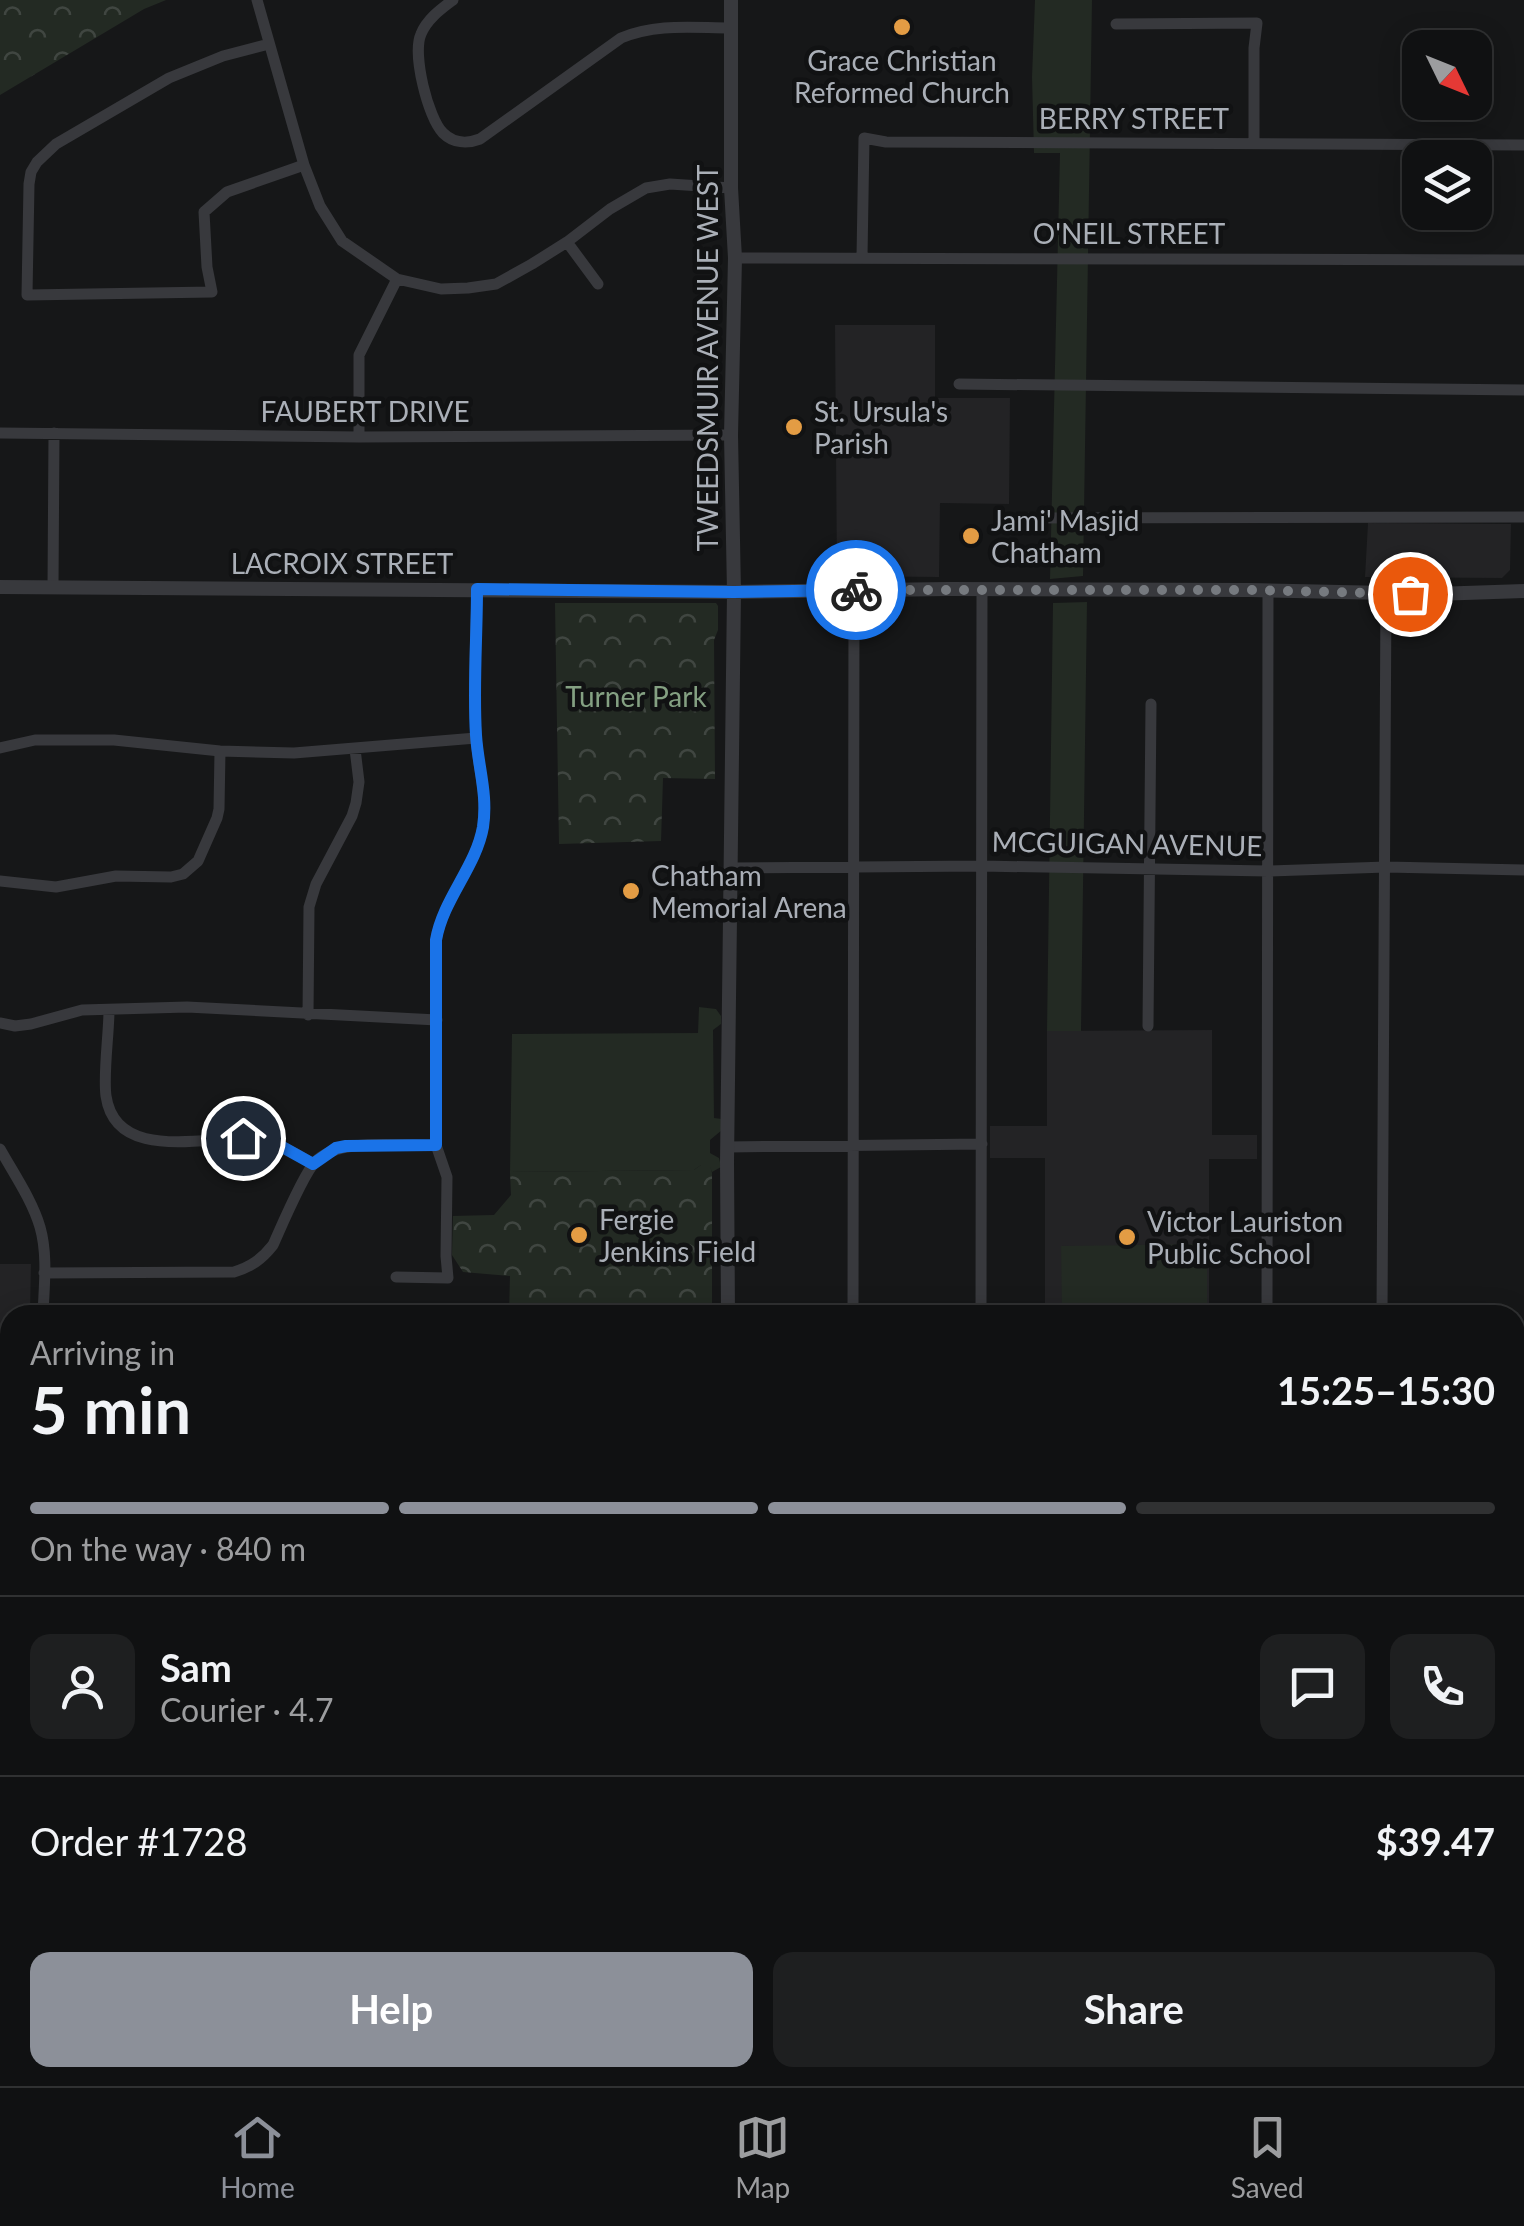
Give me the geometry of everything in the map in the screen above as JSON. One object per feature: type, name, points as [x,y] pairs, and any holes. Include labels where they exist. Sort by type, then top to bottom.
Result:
[{"type":"street","points":[[257,0],[304,165],[320,206],[342,241],[397,279],[441,289],[496,284],[646,188],[670,184],[731,188]]},
{"type":"street","points":[[454,0],[424,28],[418,42],[418,57],[436,124],[446,136],[468,143],[480,139],[621,38],[637,31],[660,27],[731,28]]},
{"type":"street","name":"TWEEDSMUIR AVENUE WEST","points":[[728,1305],[734,592],[731,0]]},
{"type":"street","points":[[1116,24],[1257,23],[1254,143]]},
{"type":"street","points":[[269,44],[222,56],[169,78],[46,151],[31,172],[29,184],[28,295],[212,292],[204,212],[227,192],[304,165]]},
{"type":"street","name":"BERRY STREET","points":[[862,257],[864,138],[886,142],[1524,145]]},
{"type":"street","points":[[567,242],[598,284]]},
{"type":"street","name":"O'NEIL STREET","points":[[734,258],[1524,260]]},
{"type":"street","points":[[359,437],[358,356],[397,279]]},
{"type":"street","points":[[958,384],[1524,390]]},
{"type":"street","name":"FAUBERT DRIVE","points":[[0,433],[731,436]]},
{"type":"street","points":[[53,587],[54,434]]},
{"type":"street","points":[[1016,518],[1524,517]]},
{"type":"street","name":"LACROIX STREET","points":[[0,587],[734,592],[1524,591]]},
{"type":"street","points":[[396,1278],[448,1278],[447,1177],[436,1145],[436,940],[442,916],[478,845],[484,820],[484,785],[476,738],[477,589]]},
{"type":"street","points":[[981,1305],[982,589]]},
{"type":"street","points":[[853,1305],[854,590]]},
{"type":"street","points":[[1267,1305],[1268,590]]},
{"type":"street","points":[[1382,1305],[1386,593]]},
{"type":"street","points":[[1148,1026],[1151,704]]},
{"type":"street","points":[[0,748],[35,740],[114,740],[220,751],[294,753],[476,738]]},
{"type":"street","points":[[308,1014],[309,907],[316,884],[356,803],[359,782],[355,749]]},
{"type":"street","points":[[0,881],[56,887],[116,876],[182,874],[198,860],[220,809],[220,751]]},
{"type":"street","name":"MCGUIGAN AVENUE","points":[[730,868],[1524,870]]},
{"type":"street","points":[[0,1023],[23,1026],[82,1010],[188,1007],[437,1020]]},
{"type":"street","points":[[109,1010],[106,1096],[113,1116],[123,1127],[146,1140],[161,1142],[261,1140],[277,1144],[313,1164]]},
{"type":"street","points":[[728,1147],[982,1144]]},
{"type":"street","points":[[44,1273],[226,1274],[243,1269],[258,1261],[273,1245],[313,1164],[336,1148],[436,1145]]},
{"type":"street","points":[[0,1149],[39,1223],[43,1305]]},
{"type":"shaded area","points":[[835,325],[935,325],[935,398],[1010,398],[1009,504],[940,503],[939,577],[837,576]]},
{"type":"shaded area","points":[[1368,523],[1511,524],[1510,570],[1502,578],[1365,577]]},
{"type":"shaded area","name":"Victor Lauriston Public School","points":[[1212,1030],[1212,1135],[1257,1135],[1257,1159],[1209,1159],[1209,1305],[1045,1305],[1045,1158],[990,1158],[990,1126],[1047,1126],[1047,1031]]},
{"type":"shaded area","points":[[0,1264],[31,1264],[30,1305],[0,1305]]},
{"type":"green space","points":[[0,0],[166,0],[144,9],[0,95]]},
{"type":"green space","points":[[1035,0],[1092,0],[1083,576],[1050,579],[1060,153],[1034,153]]},
{"type":"green space","points":[[1087,602],[1081,1031],[1047,1031],[1053,603]]},
{"type":"green space","name":"Turner Park","points":[[555,603],[718,606],[714,640],[715,779],[663,778],[661,841],[559,844]]},
{"type":"green space","points":[[699,1007],[716,1009],[721,1016],[721,1024],[713,1030],[714,1118],[722,1119],[722,1130],[710,1140],[710,1153],[719,1158],[721,1167],[712,1172],[709,1165],[701,1165],[694,1170],[510,1172],[512,1034],[698,1033]]},
{"type":"green space","points":[[710,1165],[712,1173],[712,1305],[509,1305],[510,1276],[463,1272],[452,1255],[453,1216],[494,1215],[511,1195],[510,1172],[694,1170]]},
{"type":"green space","points":[[1207,1244],[1207,1305],[1062,1305],[1061,1246]]},
{"type":"way so far","points":[[856,590],[1410,594]]},
{"type":"place","name":"Grace Christian Reformed Church","points":[[902,27]]},
{"type":"place","name":"St. Ursula's Parish","points":[[794,427]]},
{"type":"place","name":"Jami' Masjid Chatham","points":[[971,536]]},
{"type":"place","name":"Chatham Memorial Arena","points":[[631,891]]},
{"type":"place","name":"Fergie Jenkins Field","points":[[579,1235]]},
{"type":"place","name":"Victor Lauriston Public School","points":[[1127,1237]]},
{"type":"route","points":[[243,1138],[277,1144],[313,1164],[336,1148],[346,1146],[436,1145],[436,940],[442,916],[478,845],[484,820],[484,785],[476,738],[477,589],[856,590]]}]
